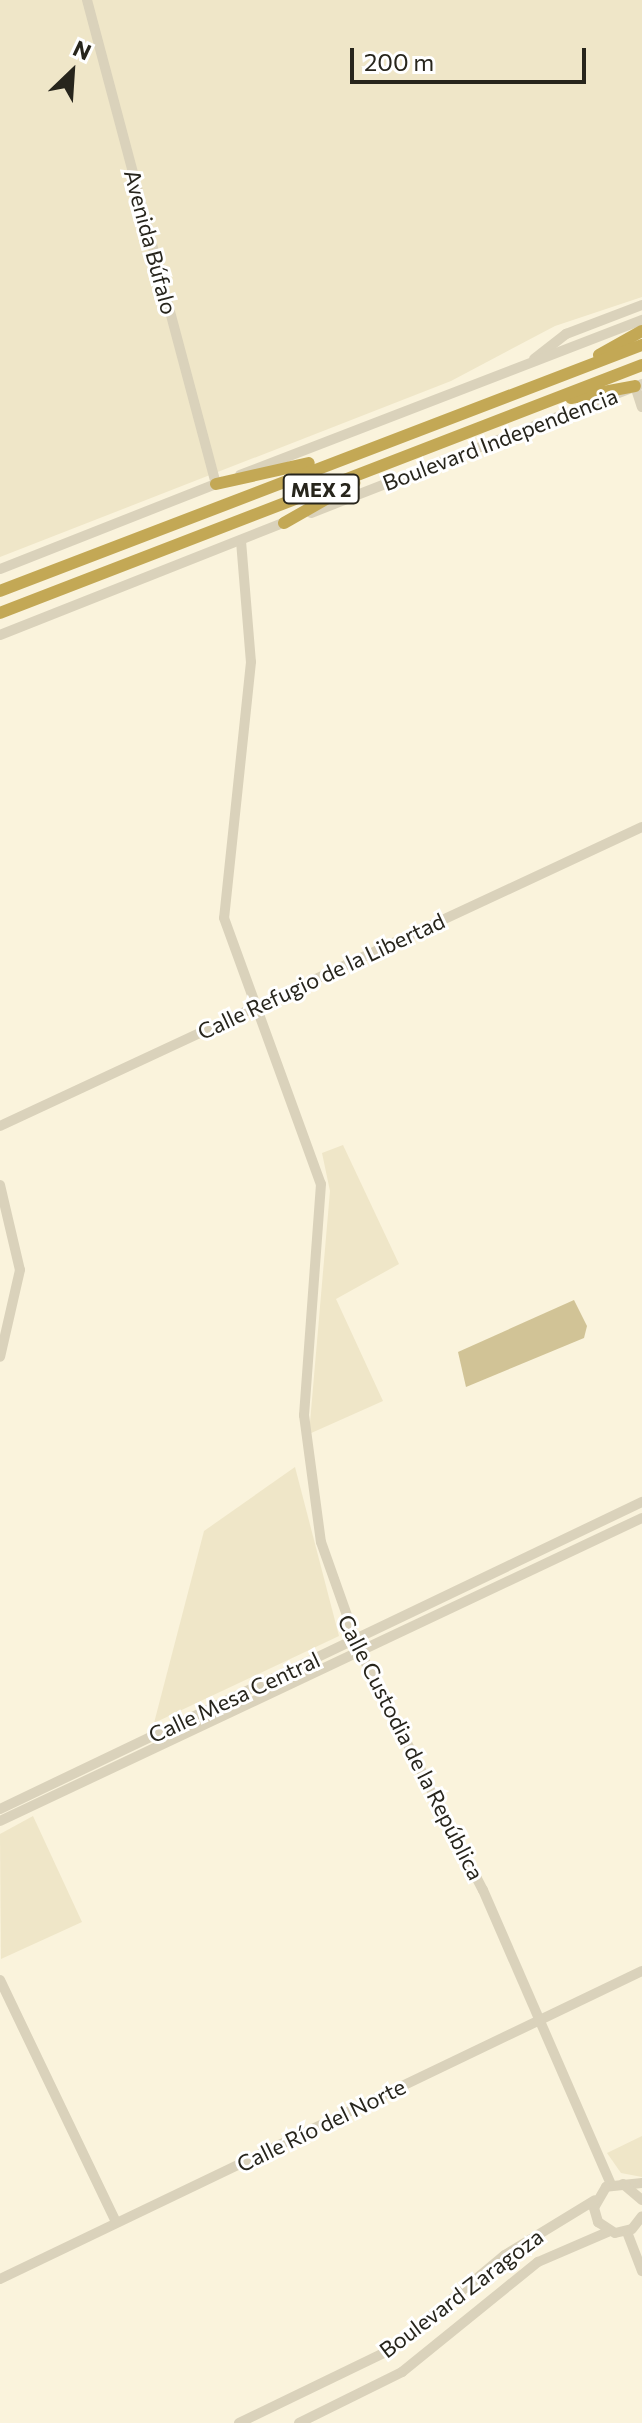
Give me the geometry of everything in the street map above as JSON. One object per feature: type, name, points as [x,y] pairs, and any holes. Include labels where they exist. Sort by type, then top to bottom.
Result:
[{"type":"highway","points":[[584,368],[642,331]]},
{"type":"highway","name":"MEX 2","points":[[0,591],[362,449],[642,345]]},
{"type":"highway","name":"MEX 2","points":[[0,613],[642,365]]},
{"type":"highway","points":[[541,404],[638,385]]},
{"type":"highway","points":[[216,484],[362,449]]},
{"type":"highway","points":[[284,523],[390,463]]},
{"type":"main road","name":"Avenida Búfalo","points":[[87,0],[216,484]]},
{"type":"main road","points":[[527,365],[566,334],[642,305]]},
{"type":"main road","name":"MEX 2","points":[[216,484],[642,320]]},
{"type":"main road","points":[[638,385],[642,407]]},
{"type":"main road","name":"Boulevard Independencia","points":[[0,635],[638,385]]},
{"type":"main road","points":[[0,569],[216,484]]},
{"type":"main road","name":"Calle Custodia de la República","points":[[241,541],[251,662],[223,899],[229,944],[321,1184],[305,1385],[307,1479],[329,1572],[360,1652],[541,2019],[616,2184]]},
{"type":"main road","name":"Calle Refugio de la Libertad","points":[[0,1126],[642,827]]},
{"type":"main road","points":[[0,1185],[20,1270],[0,1357]]},
{"type":"main road","name":"Calle Mesa Central","points":[[0,1809],[642,1502]]},
{"type":"main road","name":"Calle Mesa Central","points":[[0,1821],[642,1518]]},
{"type":"main road","name":"Calle Río del Norte","points":[[0,2279],[642,1971]]},
{"type":"main road","points":[[0,1980],[116,2222]]},
{"type":"main road","points":[[616,2184],[642,2183]]},
{"type":"main road","points":[[616,2184],[642,2200]]},
{"type":"main road","name":"Boulevard Zaragoza","points":[[239,2423],[392,2349],[496,2262],[616,2184]]},
{"type":"main road","points":[[595,2200],[598,2222],[610,2231],[627,2232],[641,2219]]},
{"type":"main road","name":"Boulevard Zaragoza","points":[[299,2423],[414,2364],[538,2262],[610,2231]]},
{"type":"main road","points":[[627,2232],[642,2271]]},
{"type":"shaded area","points":[[0,0],[642,0],[642,297],[555,326],[451,381],[0,557]]},
{"type":"shaded area","points":[[343,1145],[399,1264],[336,1299],[383,1401],[309,1434],[330,1191],[322,1153]]},
{"type":"shaded area","points":[[574,1300],[587,1326],[584,1338],[466,1387],[458,1352]]},
{"type":"shaded area","points":[[295,1467],[339,1636],[154,1723],[204,1531]]},
{"type":"shaded area","points":[[33,1816],[82,1922],[1,1959],[0,1834]]},
{"type":"shaded area","points":[[642,2136],[642,2177],[621,2173],[607,2153]]}]
